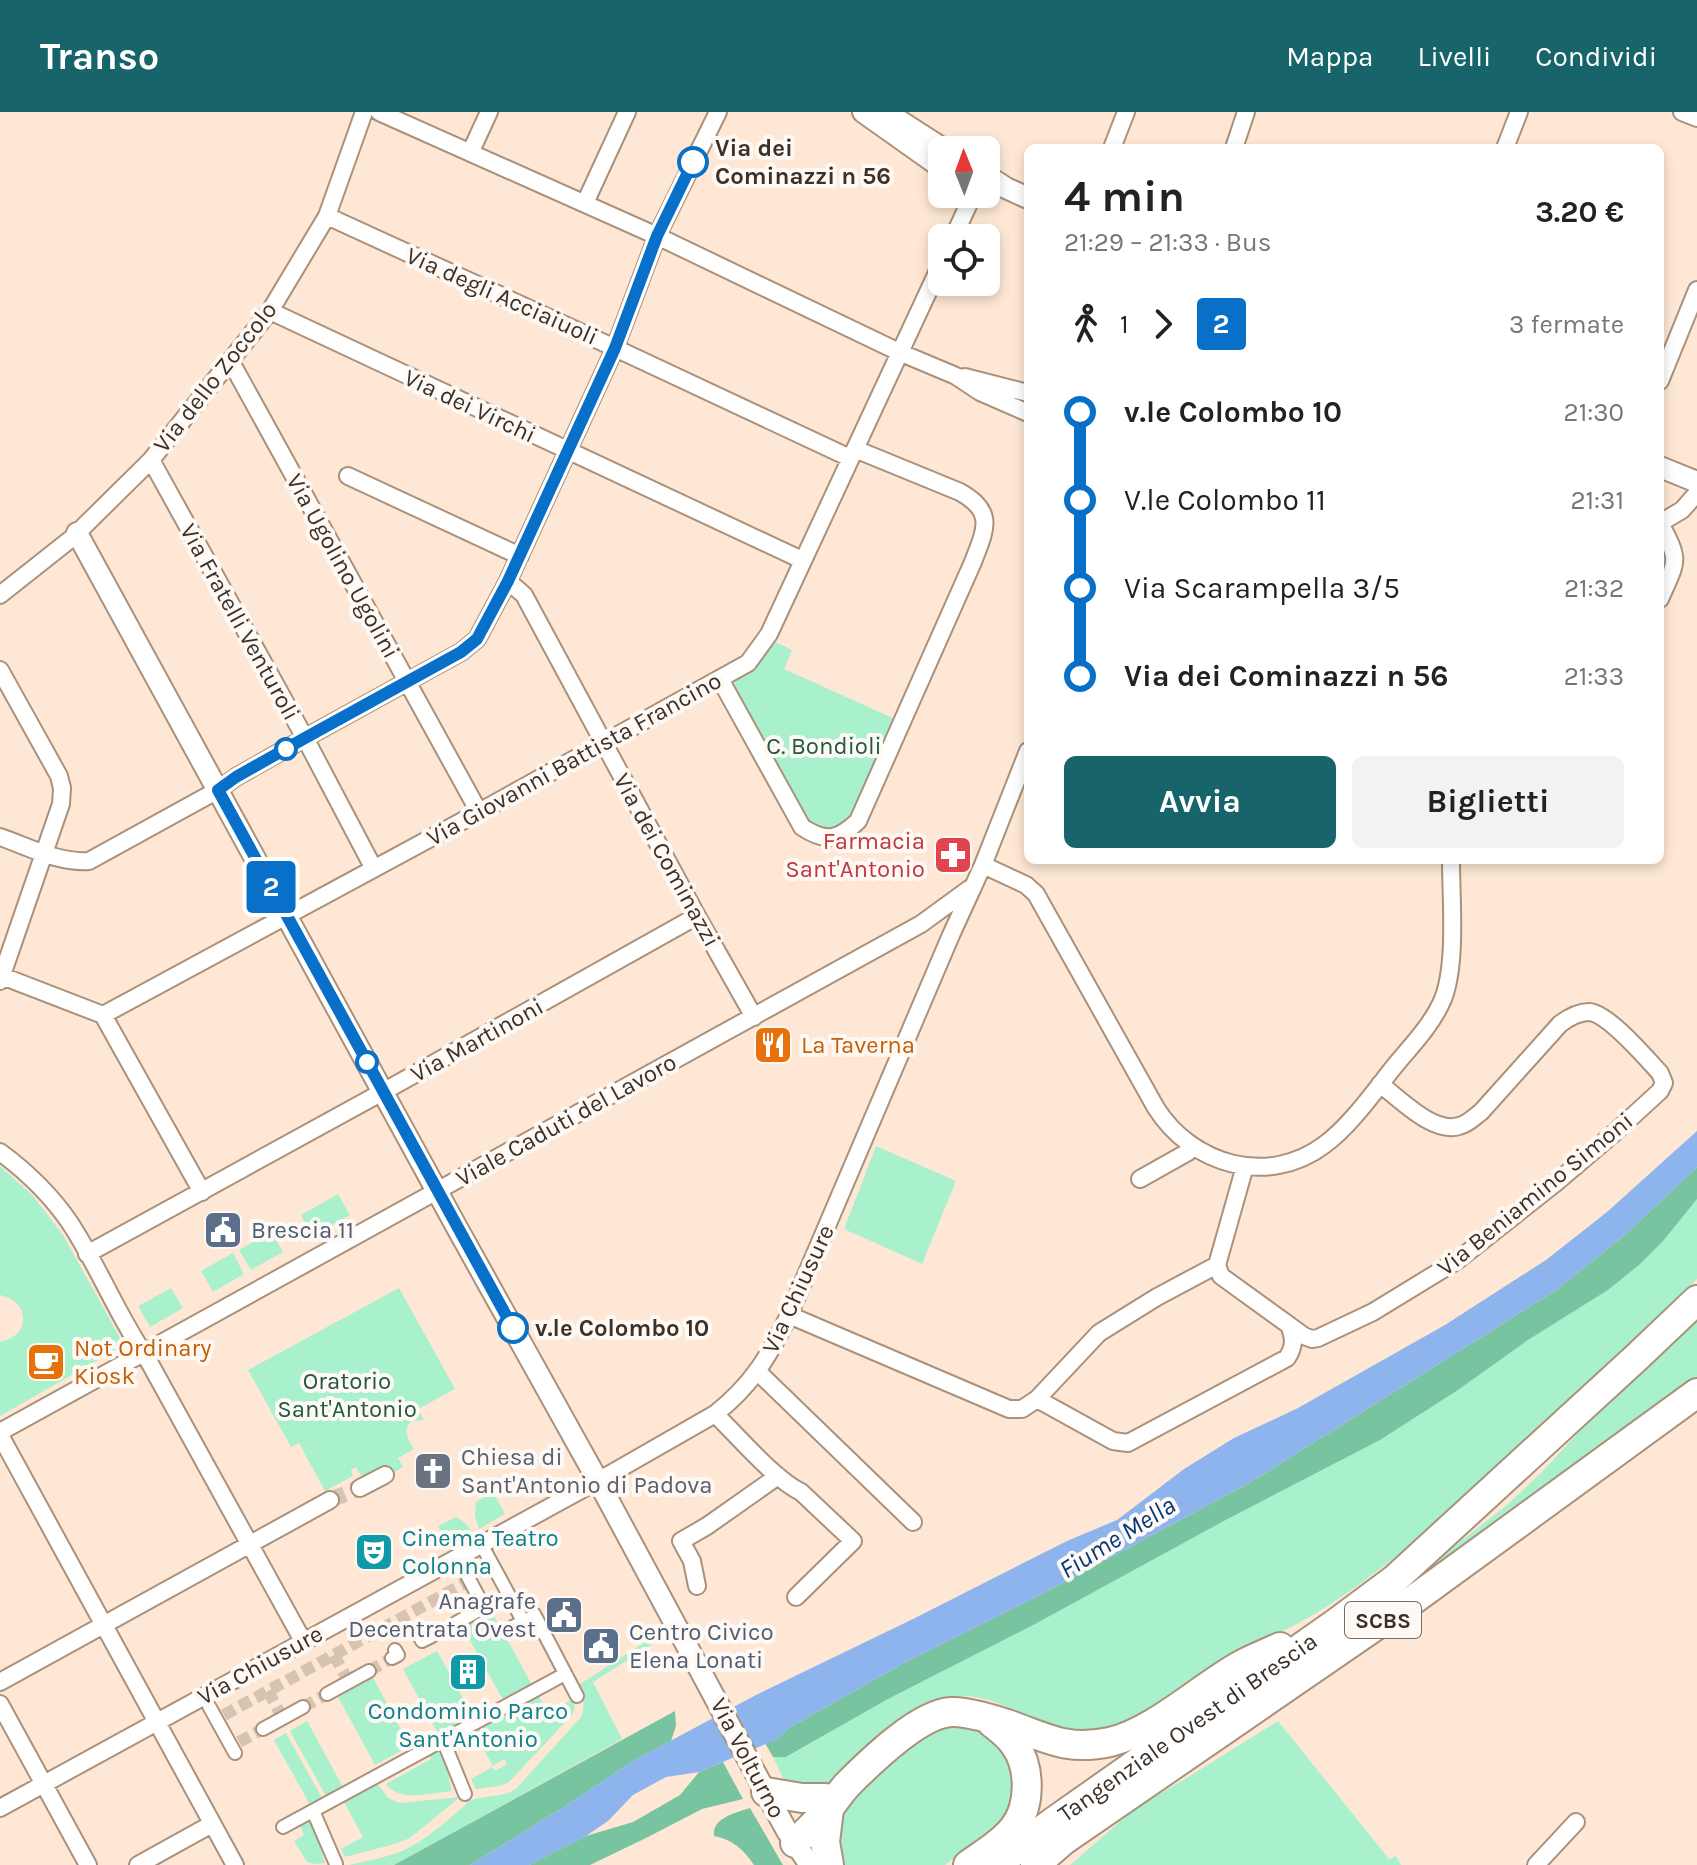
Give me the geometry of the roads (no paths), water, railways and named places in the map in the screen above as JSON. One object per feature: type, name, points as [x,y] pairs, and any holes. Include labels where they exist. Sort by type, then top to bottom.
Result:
[{"type":"highway","name":"Tangenziale Ovest di Brescia","points":[[996,1865],[1395,1579],[1697,1300]]},
{"type":"highway","name":"Tangenziale Ovest di Brescia","points":[[1035,1865],[1064,1840],[1413,1600],[1697,1393]]},
{"type":"highway","points":[[797,1846],[811,1813],[834,1797],[901,1736],[935,1715],[952,1712],[969,1714],[1061,1744],[1091,1745],[1114,1741],[1146,1727],[1242,1664],[1336,1623]]},
{"type":"highway","points":[[968,1865],[1012,1830],[1024,1808],[1025,1768],[1021,1754],[1014,1743],[988,1720]]},
{"type":"highway","points":[[765,1790],[802,1798],[834,1797]]},
{"type":"highway","points":[[829,1865],[825,1842],[834,1797]]},
{"type":"highway","points":[[1046,1865],[1064,1840]]},
{"type":"street","name":"Via dello Zoccolo","points":[[0,595],[77,533],[151,460],[270,311],[327,216],[364,112]]},
{"type":"street","points":[[379,112],[657,236],[899,352],[956,376],[980,392],[1024,411]]},
{"type":"street","points":[[471,151],[489,112]]},
{"type":"street","points":[[585,203],[627,112]]},
{"type":"street","points":[[0,837],[61,860],[89,861],[461,652],[477,639],[520,556],[615,348],[657,236],[718,112]]},
{"type":"street","points":[[863,112],[928,158]]},
{"type":"street","points":[[886,112],[928,139]]},
{"type":"street","points":[[1114,144],[1126,112]]},
{"type":"street","points":[[1235,144],[1246,112]]},
{"type":"street","points":[[1507,144],[1519,112]]},
{"type":"street","points":[[1000,184],[1024,196]]},
{"type":"street","points":[[1000,203],[1024,211]]},
{"type":"street","name":"Via degli Acciaiuoli","points":[[327,216],[852,454],[975,500],[983,513],[986,529],[858,821],[845,833],[831,838],[816,836],[802,827],[720,679]]},
{"type":"street","points":[[1664,371],[1697,290]]},
{"type":"street","name":"Via Giovanni Battista Francino","points":[[103,1015],[748,663],[769,634],[928,291]]},
{"type":"street","name":"Via dei Virchi","points":[[270,311],[802,560]]},
{"type":"street","name":"Via Ugolino Ugolini","points":[[231,362],[479,812]]},
{"type":"street","points":[[956,376],[1024,392]]},
{"type":"street","name":"Via Fratelli Venturoli","points":[[151,460],[374,869]]},
{"type":"street","points":[[1664,469],[1697,482]]},
{"type":"street","points":[[348,476],[520,556]]},
{"type":"street","points":[[1664,521],[1682,510],[1697,493]]},
{"type":"street","points":[[1664,531],[1675,557],[1664,590]]},
{"type":"street","name":"Via Volturno","points":[[77,533],[797,1846]]},
{"type":"street","name":"Via dei Cominazzi","points":[[508,581],[524,595],[754,1017]]},
{"type":"street","points":[[0,670],[59,776],[62,788],[61,804],[1,978],[103,1015],[202,1192]]},
{"type":"street","name":"Via Chiusure","points":[[0,1808],[598,1481],[726,1406],[758,1372],[789,1315],[983,865],[1024,761]]},
{"type":"street","points":[[983,865],[1026,885],[1036,894],[1156,1108],[1172,1129],[1192,1147],[1221,1161],[1245,1166],[1275,1166],[1314,1152],[1338,1133],[1429,1023],[1446,990],[1451,964],[1451,864]]},
{"type":"street","name":"Viale Caduti del Lavoro","points":[[0,1434],[143,1352],[921,924],[963,895],[975,882]]},
{"type":"street","name":"Via Martinoni","points":[[87,1254],[697,916]]},
{"type":"street","name":"Viale Caduti del Lavoro","points":[[921,924],[941,918],[959,918]]},
{"type":"street","name":"Via Beniamino Simoni","points":[[1289,1325],[1304,1336],[1318,1338],[1373,1312],[1458,1260],[1612,1135],[1660,1091],[1664,1083],[1660,1073],[1610,1022],[1599,1014],[1587,1012],[1560,1024],[1481,1112],[1457,1127],[1432,1124],[1380,1084]]},
{"type":"street","points":[[1140,1179],[1192,1147]]},
{"type":"street","points":[[0,1152],[24,1170],[70,1223],[303,1641]]},
{"type":"street","points":[[1037,1399],[1113,1441],[1128,1443],[1287,1358],[1293,1349],[1294,1339],[1289,1325],[1221,1276],[1217,1265],[1245,1166]]},
{"type":"street","points":[[789,1315],[1009,1409],[1022,1409],[1037,1399],[1099,1333],[1217,1265]]},
{"type":"street","points":[[758,1372],[913,1522]]},
{"type":"street","points":[[715,1414],[778,1476],[801,1492],[853,1541],[796,1597]]},
{"type":"street","points":[[0,1434],[235,1865]]},
{"type":"street","points":[[360,1488],[385,1475]]},
{"type":"street","points":[[697,1586],[692,1561],[681,1541],[778,1476]]},
{"type":"street","points":[[0,1682],[330,1500]]},
{"type":"street","points":[[486,1553],[530,1617],[577,1696]]},
{"type":"street","points":[[456,1623],[484,1607],[462,1566]]},
{"type":"street","points":[[509,1629],[530,1617]]},
{"type":"street","points":[[327,1694],[348,1679],[369,1671]]},
{"type":"street","points":[[283,1827],[565,1674]]},
{"type":"street","points":[[0,1704],[88,1865]]},
{"type":"street","points":[[209,1706],[220,1717],[235,1747]]},
{"type":"street","points":[[263,1729],[282,1715],[303,1707]]},
{"type":"street","points":[[443,1740],[465,1794]]},
{"type":"street","points":[[313,1811],[336,1864]]},
{"type":"street","points":[[1536,1865],[1576,1822]]},
{"type":"street","points":[[138,1865],[212,1824]]},
{"type":"water","name":"Fiume Mella","points":[[1697,1131],[1697,1167],[1625,1235],[1556,1290],[1251,1482],[1040,1595],[904,1663],[792,1726],[775,1740],[699,1772],[666,1777],[633,1795],[608,1821],[586,1836],[529,1865],[470,1865],[633,1761],[756,1695],[1067,1541],[1117,1520],[1184,1469],[1234,1438],[1298,1408],[1445,1325],[1546,1260],[1607,1212]]},
{"type":"tunnel","points":[[330,1500],[360,1488]]},
{"type":"tunnel","points":[[224,1715],[467,1582]]},
{"type":"tunnel","points":[[432,1636],[456,1623]]},
{"type":"tunnel","points":[[334,1655],[346,1677]]},
{"type":"tunnel","points":[[369,1671],[392,1658]]},
{"type":"tunnel","points":[[268,1691],[280,1713]]},
{"type":"tunnel","points":[[303,1707],[327,1694]]},
{"type":"tunnel","points":[[239,1742],[263,1729]]},
{"type":"place","name":"Via dei Cominazzi n 56","points":[[693,162]]},
{"type":"place","name":"Farmacia Sant'Antonio","points":[[953,855]]},
{"type":"place","name":"La Taverna","points":[[773,1045]]},
{"type":"place","name":"Brescia 11","points":[[223,1230]]},
{"type":"place","name":"v.le Colombo 10","points":[[513,1328]]},
{"type":"place","name":"Not Ordinary Kiosk","points":[[46,1362]]},
{"type":"place","name":"Chiesa di Sant'Antonio di Padova","points":[[433,1471]]},
{"type":"place","name":"Cinema Teatro Colonna","points":[[374,1552]]},
{"type":"place","name":"Anagrafe Decentrata Ovest","points":[[564,1615]]},
{"type":"place","name":"Centro Civico Elena Lonati","points":[[601,1646]]},
{"type":"place","name":"Condominio Parco Sant'Antonio","points":[[468,1672]]},
{"type":"park label","name":"C. Bondioli","points":[[824,746]]},
{"type":"park label","name":"Oratorio Sant'Antonio","points":[[347,1395]]}]
